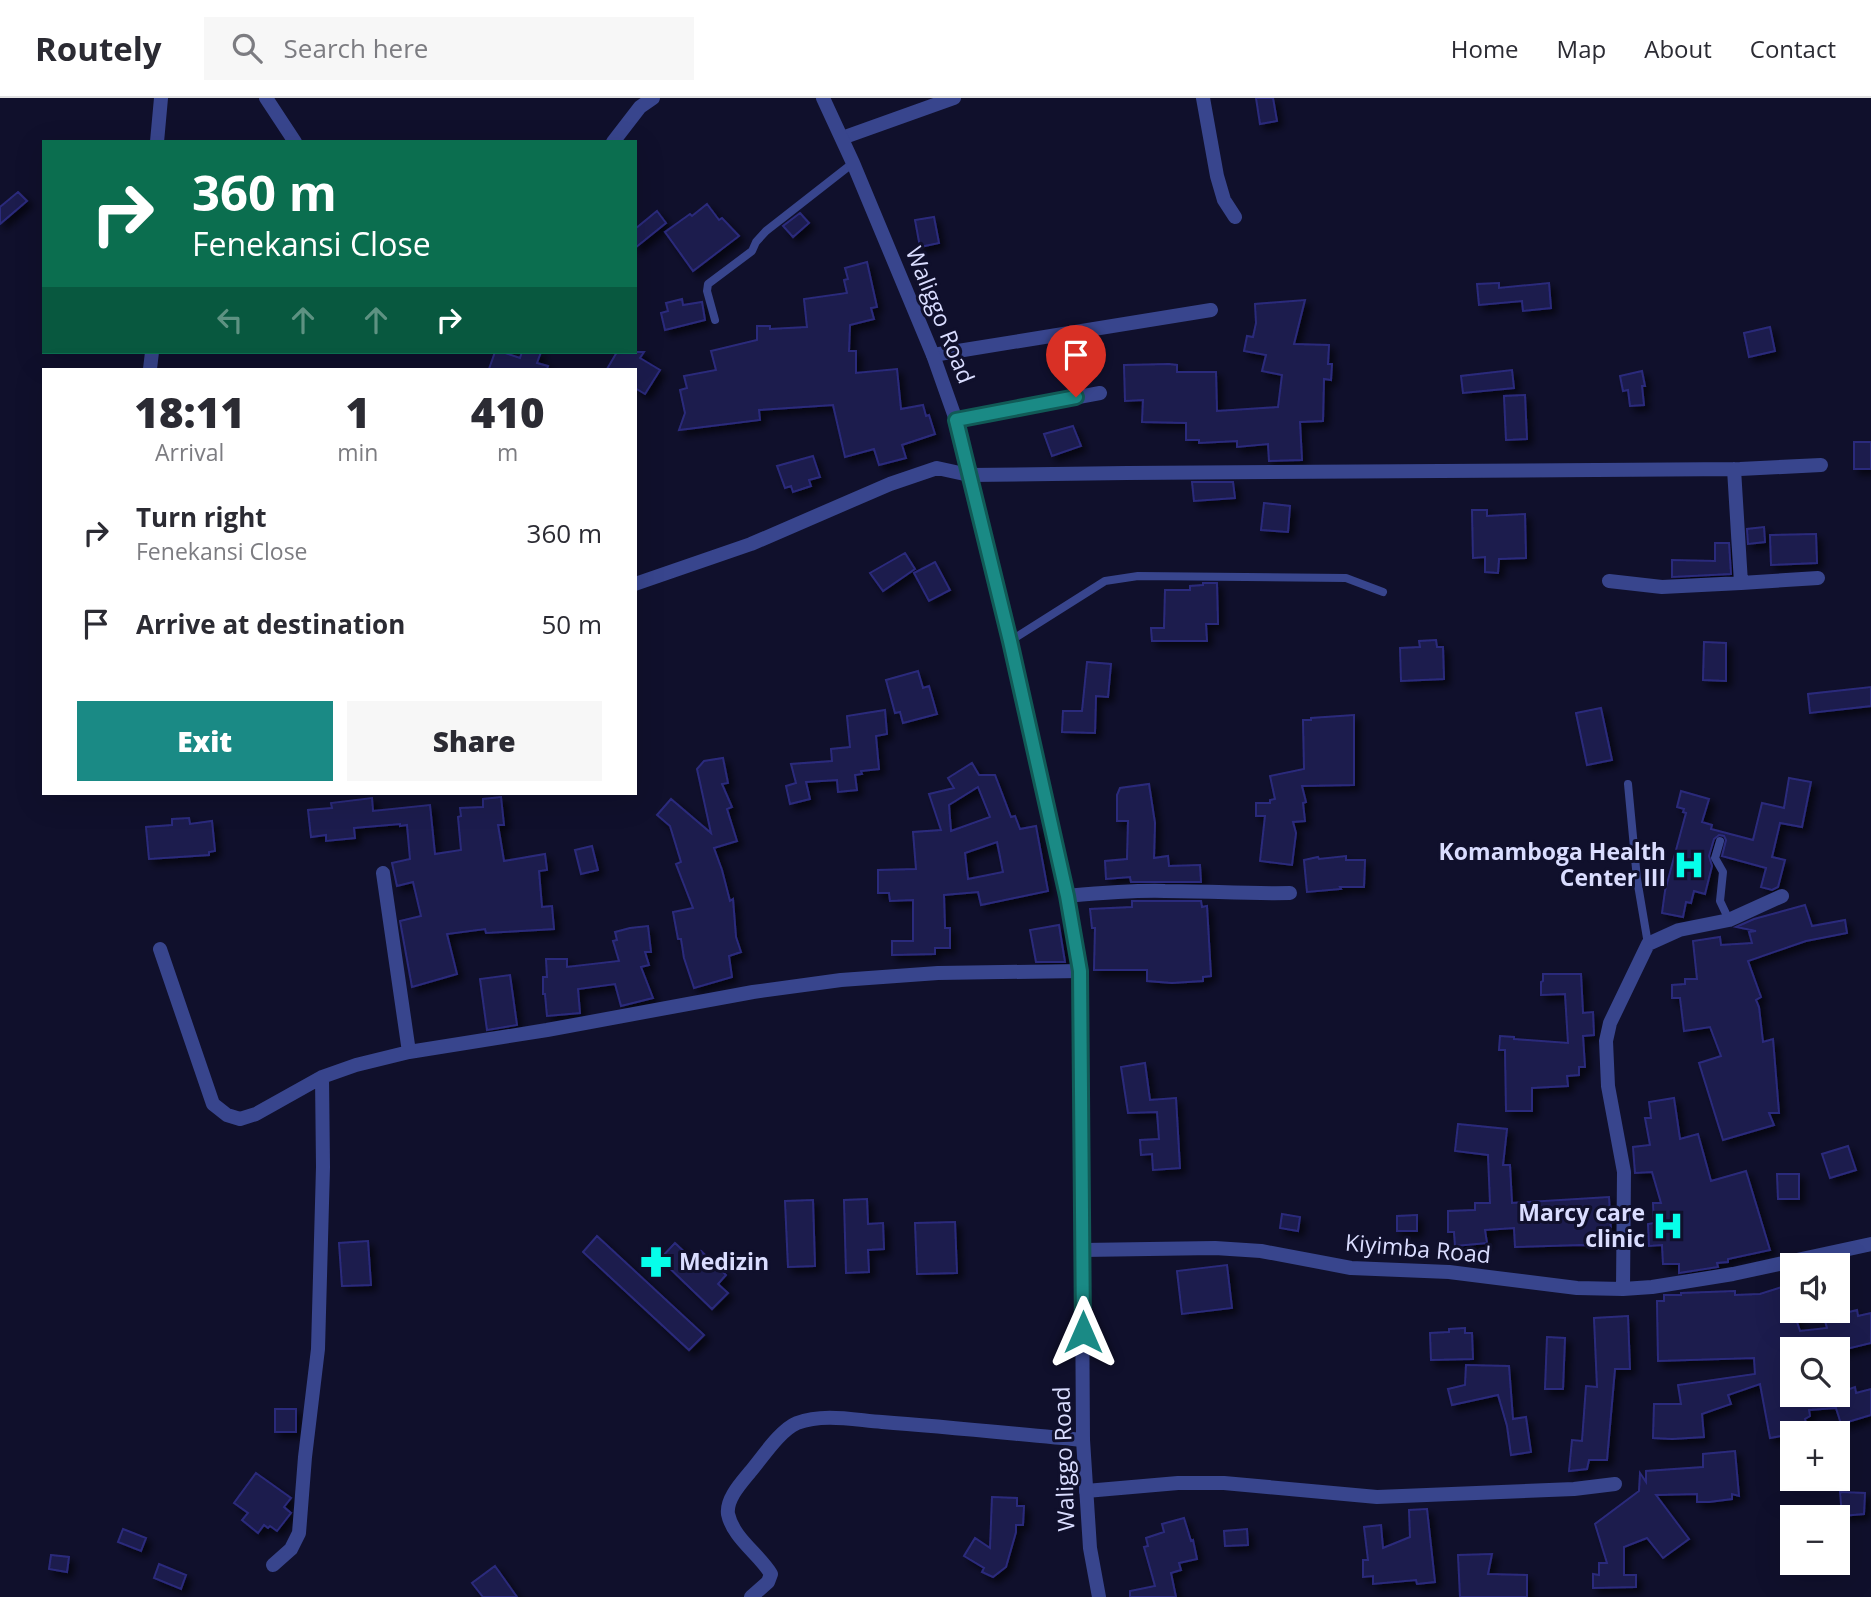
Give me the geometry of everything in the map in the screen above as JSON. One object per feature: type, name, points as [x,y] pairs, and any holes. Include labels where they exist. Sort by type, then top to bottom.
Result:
[{"type":"street","points":[[157,140],[162,98]]},
{"type":"street","points":[[266,98],[294,140]]},
{"type":"street","points":[[615,140],[640,107],[653,98]]},
{"type":"street","name":"Waliggo Road","points":[[823,98],[933,355],[956,420],[1010,641],[1067,896],[1080,971],[1083,1440],[1090,1548],[1099,1597]]},
{"type":"street","points":[[842,138],[954,98]]},
{"type":"street","points":[[1203,98],[1217,176],[1224,200],[1235,217]]},
{"type":"street","points":[[933,355],[1211,310]]},
{"type":"street","points":[[956,420],[1100,393]]},
{"type":"street","points":[[637,583],[751,544],[890,484],[937,468],[970,475],[1734,469],[1821,465]]},
{"type":"street","points":[[1734,469],[1741,583]]},
{"type":"street","points":[[1609,581],[1662,587],[1818,578]]},
{"type":"street","points":[[383,873],[409,1052]]},
{"type":"street","points":[[1067,896],[1165,891],[1290,893]]},
{"type":"street","points":[[1623,1289],[1624,1172],[1605,1060],[1610,1023],[1648,944],[1679,930],[1728,920],[1782,896]]},
{"type":"street","points":[[160,950],[213,1104],[227,1115],[240,1119],[256,1114],[322,1077],[356,1065],[409,1052],[753,992],[841,980],[938,973],[1080,971]]},
{"type":"street","points":[[273,1565],[291,1549],[299,1532],[318,1349],[323,1167],[322,1077]]},
{"type":"street","name":"Kiyimba Road","points":[[1083,1250],[1227,1248],[1261,1251],[1351,1268],[1449,1272],[1577,1288],[1623,1289],[1733,1275],[1871,1244]]},
{"type":"street","points":[[751,1597],[768,1582],[771,1574],[737,1532],[728,1506],[737,1488],[779,1437],[795,1424],[822,1417],[1083,1440]]},
{"type":"street","points":[[1086,1491],[1166,1484],[1224,1483],[1377,1497],[1574,1489],[1615,1484]]},
{"type":"lane","points":[[715,320],[707,291],[708,284],[752,251],[766,231],[853,163]]},
{"type":"lane","points":[[1010,641],[1105,581],[1138,576],[1346,578],[1383,592]]},
{"type":"lane","points":[[1628,784],[1637,879],[1648,944]]},
{"type":"lane","points":[[1720,841],[1715,858],[1723,872],[1720,901],[1728,920]]},
{"type":"building","points":[[1256,98],[1273,98],[1277,121],[1260,124]]},
{"type":"building","points":[[18,192],[27,201],[0,224],[0,207]]},
{"type":"building","points":[[707,204],[719,220],[722,218],[739,236],[693,271],[665,232]]},
{"type":"building","points":[[657,211],[666,223],[637,246],[637,227]]},
{"type":"building","points":[[800,213],[809,223],[793,237],[783,226]]},
{"type":"building","points":[[934,217],[939,243],[920,247],[915,220]]},
{"type":"building","points":[[867,262],[877,307],[871,308],[874,319],[850,325],[849,351],[856,351],[856,373],[897,369],[901,409],[923,405],[935,434],[902,445],[906,458],[879,465],[874,449],[845,457],[833,405],[759,410],[760,420],[679,430],[685,413],[680,390],[687,388],[684,376],[716,370],[711,351],[757,340],[757,326],[770,326],[770,329],[807,327],[804,299],[847,293],[844,280],[848,279],[845,268]]},
{"type":"building","points":[[1499,283],[1499,288],[1549,283],[1551,308],[1523,311],[1522,301],[1479,305],[1477,284]]},
{"type":"building","points":[[682,299],[683,305],[702,302],[705,320],[665,330],[661,313],[668,311],[666,303]]},
{"type":"building","points":[[1305,300],[1294,344],[1329,345],[1328,364],[1332,364],[1331,380],[1324,379],[1323,421],[1300,422],[1302,460],[1269,461],[1268,444],[1237,447],[1237,441],[1199,443],[1199,440],[1186,440],[1186,423],[1142,422],[1143,400],[1125,401],[1124,365],[1169,364],[1177,365],[1177,372],[1216,372],[1217,411],[1278,407],[1282,375],[1262,371],[1266,355],[1244,351],[1247,336],[1253,337],[1256,323],[1255,304]]},
{"type":"building","points":[[1770,327],[1775,351],[1749,357],[1744,333]]},
{"type":"building","points":[[644,352],[640,358],[660,370],[645,394],[637,389],[637,368],[608,368],[616,354]]},
{"type":"building","points":[[494,354],[508,354],[520,358],[521,354],[540,354],[537,363],[548,366],[547,368],[489,368]]},
{"type":"building","points":[[1512,370],[1514,388],[1463,393],[1461,376]]},
{"type":"building","points":[[1642,371],[1645,386],[1642,386],[1644,405],[1630,406],[1628,390],[1623,391],[1620,376]]},
{"type":"building","points":[[1525,395],[1527,439],[1506,440],[1504,396]]},
{"type":"building","points":[[1073,426],[1081,446],[1052,456],[1044,434]]},
{"type":"building","points":[[1854,442],[1871,442],[1871,469],[1854,469]]},
{"type":"building","points":[[813,456],[820,477],[809,480],[811,486],[793,492],[791,486],[785,488],[777,466]]},
{"type":"building","points":[[1192,482],[1233,482],[1235,498],[1194,501]]},
{"type":"building","points":[[1264,503],[1290,506],[1288,532],[1261,530]]},
{"type":"building","points":[[1472,510],[1487,510],[1487,516],[1525,514],[1526,558],[1499,559],[1498,573],[1485,572],[1485,557],[1473,558]]},
{"type":"building","points":[[1764,527],[1765,542],[1748,544],[1747,529]]},
{"type":"building","points":[[1816,534],[1817,563],[1771,565],[1770,535]]},
{"type":"building","points":[[1715,543],[1729,543],[1731,574],[1672,577],[1672,560],[1715,561]]},
{"type":"building","points":[[905,553],[915,569],[883,591],[870,573]]},
{"type":"building","points":[[935,562],[950,590],[929,601],[914,573]]},
{"type":"building","points":[[1217,583],[1218,624],[1206,624],[1207,641],[1152,641],[1151,628],[1164,628],[1165,590],[1190,590],[1190,586]]},
{"type":"building","points":[[1436,640],[1437,647],[1443,647],[1444,679],[1401,681],[1400,648],[1420,647],[1419,641]]},
{"type":"building","points":[[1704,642],[1726,643],[1726,681],[1703,680]]},
{"type":"building","points":[[1087,662],[1111,664],[1108,697],[1096,696],[1095,733],[1062,732],[1063,711],[1082,711]]},
{"type":"building","points":[[918,671],[923,688],[929,686],[937,714],[903,723],[900,712],[895,713],[886,680]]},
{"type":"building","points":[[1871,687],[1871,706],[1810,713],[1808,694]]},
{"type":"building","points":[[1601,708],[1612,760],[1587,765],[1576,713]]},
{"type":"building","points":[[885,710],[887,734],[876,736],[879,769],[861,771],[862,774],[855,775],[857,790],[838,792],[837,780],[806,782],[810,799],[790,804],[786,786],[796,783],[791,764],[832,761],[831,749],[850,747],[847,716]]},
{"type":"building","points":[[1354,715],[1354,785],[1302,786],[1306,802],[1303,803],[1305,821],[1293,822],[1296,833],[1292,865],[1260,861],[1265,816],[1256,816],[1256,803],[1270,803],[1270,800],[1275,799],[1270,776],[1304,769],[1303,720]]},
{"type":"building","points":[[723,758],[728,783],[722,784],[732,807],[727,809],[737,841],[714,848],[730,901],[733,899],[736,937],[741,952],[729,956],[732,977],[694,988],[681,939],[678,939],[673,912],[693,908],[676,864],[681,862],[670,826],[657,815],[671,799],[711,833],[697,769],[704,761]]},
{"type":"building","points":[[972,763],[979,775],[995,775],[1011,817],[1015,816],[1020,829],[1036,826],[1048,891],[981,905],[978,892],[944,895],[945,928],[950,928],[950,948],[935,948],[935,954],[892,955],[892,941],[913,941],[913,900],[890,901],[889,893],[878,893],[878,870],[916,869],[913,832],[941,830],[929,794],[954,788],[948,778]],"holes":[[[978,787],[990,817],[951,831],[949,805]],[[997,842],[1003,872],[968,879],[965,853]]]},
{"type":"building","points":[[1789,778],[1811,782],[1802,827],[1780,823],[1772,857],[1785,860],[1778,887],[1772,890],[1761,887],[1766,868],[1722,856],[1726,840],[1719,835],[1714,839],[1709,856],[1712,866],[1705,894],[1694,891],[1691,903],[1686,902],[1683,917],[1662,913],[1665,891],[1686,813],[1683,812],[1684,809],[1677,807],[1681,791],[1709,799],[1702,822],[1712,825],[1711,829],[1753,840],[1762,803],[1784,808]]},
{"type":"building","points":[[1149,784],[1155,823],[1154,858],[1168,856],[1169,866],[1200,865],[1201,882],[1131,882],[1130,877],[1106,879],[1105,861],[1127,859],[1128,821],[1117,821],[1117,795],[1120,788]]},
{"type":"building","points":[[501,797],[504,825],[498,825],[504,861],[545,854],[547,870],[539,871],[542,907],[552,906],[554,929],[486,933],[485,929],[447,934],[457,974],[412,987],[400,921],[421,916],[413,882],[397,886],[392,863],[410,859],[407,825],[354,828],[355,838],[326,841],[326,835],[311,837],[308,810],[332,808],[331,803],[372,798],[373,811],[430,805],[435,854],[461,850],[458,817],[461,816],[460,808],[483,807],[483,799]]},
{"type":"building","points":[[189,818],[190,824],[212,821],[215,851],[209,852],[209,855],[149,859],[146,827],[172,825],[172,819]]},
{"type":"building","points":[[592,846],[598,870],[581,874],[575,850]]},
{"type":"building","points":[[1346,856],[1346,860],[1365,860],[1364,887],[1307,892],[1304,860]]},
{"type":"building","points":[[1132,901],[1201,901],[1202,907],[1207,906],[1211,976],[1203,977],[1203,981],[1172,983],[1147,981],[1147,970],[1094,970],[1095,928],[1092,928],[1090,909],[1132,907]]},
{"type":"building","points":[[1805,905],[1812,926],[1845,920],[1847,933],[1806,941],[1748,961],[1761,997],[1756,1000],[1763,1042],[1773,1039],[1779,1113],[1769,1113],[1774,1125],[1723,1140],[1699,1063],[1721,1056],[1710,1027],[1684,1031],[1680,998],[1672,998],[1672,985],[1685,984],[1685,979],[1697,979],[1693,941],[1720,937],[1721,945],[1752,943],[1749,932],[1756,931],[1736,927],[1754,919]]},
{"type":"building","points":[[1059,925],[1065,962],[1036,962],[1030,930]]},
{"type":"building","points":[[648,926],[651,952],[645,952],[649,965],[641,967],[653,998],[621,1006],[615,984],[578,989],[580,1013],[547,1016],[543,994],[543,977],[547,977],[546,959],[567,959],[567,967],[619,961],[613,941],[617,940],[615,932]]},
{"type":"building","points":[[1543,974],[1581,974],[1583,1013],[1593,1012],[1594,1035],[1583,1036],[1585,1067],[1579,1067],[1579,1075],[1567,1076],[1568,1086],[1532,1088],[1532,1111],[1506,1111],[1505,1050],[1499,1050],[1500,1036],[1568,1043],[1565,994],[1541,995]]},
{"type":"building","points":[[510,975],[517,1025],[487,1030],[480,979]]},
{"type":"building","points":[[1145,1063],[1150,1100],[1176,1098],[1180,1168],[1153,1170],[1152,1154],[1141,1155],[1140,1140],[1159,1139],[1157,1112],[1128,1113],[1121,1067]]},
{"type":"building","points":[[1674,1098],[1680,1139],[1698,1134],[1711,1181],[1746,1171],[1770,1250],[1728,1259],[1728,1262],[1717,1263],[1718,1267],[1679,1273],[1679,1264],[1663,1264],[1662,1245],[1649,1246],[1648,1224],[1654,1223],[1653,1203],[1661,1203],[1652,1172],[1635,1173],[1633,1147],[1650,1145],[1645,1118],[1651,1118],[1649,1102]]},
{"type":"building","points":[[1458,1124],[1507,1129],[1503,1165],[1510,1165],[1512,1203],[1609,1197],[1611,1230],[1606,1230],[1606,1242],[1596,1242],[1596,1246],[1515,1247],[1514,1228],[1485,1230],[1487,1243],[1455,1246],[1454,1232],[1448,1232],[1448,1211],[1475,1210],[1475,1203],[1490,1203],[1488,1155],[1455,1151]]},
{"type":"building","points":[[1848,1146],[1856,1170],[1830,1178],[1822,1154]]},
{"type":"building","points":[[1777,1174],[1799,1174],[1799,1199],[1778,1199]]},
{"type":"building","points":[[867,1199],[868,1224],[883,1223],[884,1249],[868,1250],[869,1272],[846,1273],[844,1200]]},
{"type":"building","points":[[813,1200],[815,1266],[788,1267],[785,1201]]},
{"type":"building","points":[[1282,1214],[1300,1217],[1298,1231],[1280,1228]]},
{"type":"building","points":[[1417,1215],[1417,1231],[1397,1231],[1397,1216]]},
{"type":"building","points":[[955,1222],[957,1273],[917,1274],[915,1223]]},
{"type":"building","points":[[597,1236],[704,1335],[689,1350],[583,1252]]},
{"type":"building","points":[[368,1241],[371,1285],[342,1286],[339,1243]]},
{"type":"building","points":[[675,1243],[693,1260],[701,1251],[726,1275],[718,1284],[728,1293],[712,1309],[660,1259]]},
{"type":"building","points":[[1227,1265],[1232,1308],[1182,1314],[1177,1271]]},
{"type":"building","points":[[1780,1288],[1780,1323],[1797,1323],[1800,1331],[1827,1328],[1826,1323],[1850,1323],[1850,1312],[1857,1310],[1858,1316],[1871,1313],[1871,1343],[1850,1348],[1850,1337],[1780,1337],[1780,1407],[1850,1407],[1850,1389],[1855,1387],[1856,1393],[1871,1389],[1871,1415],[1850,1421],[1840,1421],[1836,1408],[1809,1410],[1810,1416],[1806,1421],[1780,1421],[1780,1436],[1770,1438],[1760,1384],[1728,1395],[1731,1404],[1702,1414],[1704,1437],[1653,1438],[1654,1404],[1681,1404],[1678,1385],[1755,1374],[1754,1358],[1658,1361],[1657,1301],[1664,1301],[1664,1295],[1681,1293],[1735,1291],[1735,1295],[1760,1294]]},
{"type":"building","points":[[1628,1316],[1630,1369],[1615,1369],[1607,1460],[1589,1460],[1587,1469],[1569,1471],[1572,1440],[1582,1441],[1586,1386],[1597,1387],[1594,1318]]},
{"type":"building","points":[[1465,1328],[1465,1333],[1472,1333],[1473,1359],[1431,1360],[1430,1333]]},
{"type":"building","points":[[1547,1337],[1565,1338],[1563,1389],[1545,1389]]},
{"type":"building","points":[[1466,1365],[1509,1366],[1513,1419],[1526,1417],[1531,1452],[1511,1455],[1507,1426],[1498,1395],[1452,1405],[1448,1389],[1465,1385]]},
{"type":"building","points":[[275,1409],[296,1409],[296,1432],[275,1432]]},
{"type":"building","points":[[1735,1451],[1739,1496],[1732,1494],[1732,1499],[1697,1502],[1697,1494],[1656,1495],[1689,1539],[1663,1558],[1647,1538],[1624,1547],[1624,1575],[1636,1575],[1636,1587],[1593,1588],[1593,1574],[1599,1575],[1599,1563],[1607,1563],[1595,1524],[1639,1491],[1640,1473],[1646,1482],[1646,1471],[1703,1467],[1703,1454]]},
{"type":"building","points":[[256,1473],[291,1498],[284,1507],[291,1513],[277,1531],[264,1525],[258,1533],[242,1520],[248,1513],[234,1503]]},
{"type":"building","points":[[1840,1492],[1865,1493],[1864,1514],[1850,1515],[1850,1505],[1841,1505]]},
{"type":"building","points":[[992,1497],[1017,1498],[1017,1506],[1024,1506],[1023,1525],[1016,1525],[1006,1567],[993,1577],[982,1572],[984,1568],[964,1556],[975,1538],[990,1548]]},
{"type":"building","points":[[1427,1509],[1435,1582],[1417,1584],[1416,1580],[1373,1584],[1373,1576],[1363,1577],[1363,1560],[1368,1560],[1364,1527],[1381,1525],[1383,1548],[1410,1537],[1409,1510]]},
{"type":"building","points":[[1184,1518],[1197,1559],[1179,1563],[1181,1570],[1171,1573],[1176,1597],[1130,1597],[1130,1591],[1155,1586],[1144,1547],[1148,1546],[1146,1538],[1164,1532],[1162,1524]]},
{"type":"building","points":[[123,1529],[146,1538],[141,1551],[118,1542]]},
{"type":"building","points":[[1247,1529],[1248,1545],[1225,1546],[1224,1531]]},
{"type":"building","points":[[1492,1554],[1488,1574],[1527,1575],[1527,1597],[1460,1597],[1458,1555]]},
{"type":"building","points":[[51,1555],[69,1557],[67,1572],[49,1569]]},
{"type":"building","points":[[159,1564],[186,1575],[181,1589],[154,1578]]},
{"type":"building","points":[[495,1566],[517,1597],[483,1597],[472,1583]]},
{"type":"place","name":"Komamboga Health Center III","points":[[1689,865]]},
{"type":"place","name":"Marcy care clinic","points":[[1668,1226]]},
{"type":"place","name":"Medizin","points":[[656,1262]]},
{"type":"route","points":[[1076,397],[956,420],[1010,641],[1067,896],[1080,971],[1083,1332]]}]
